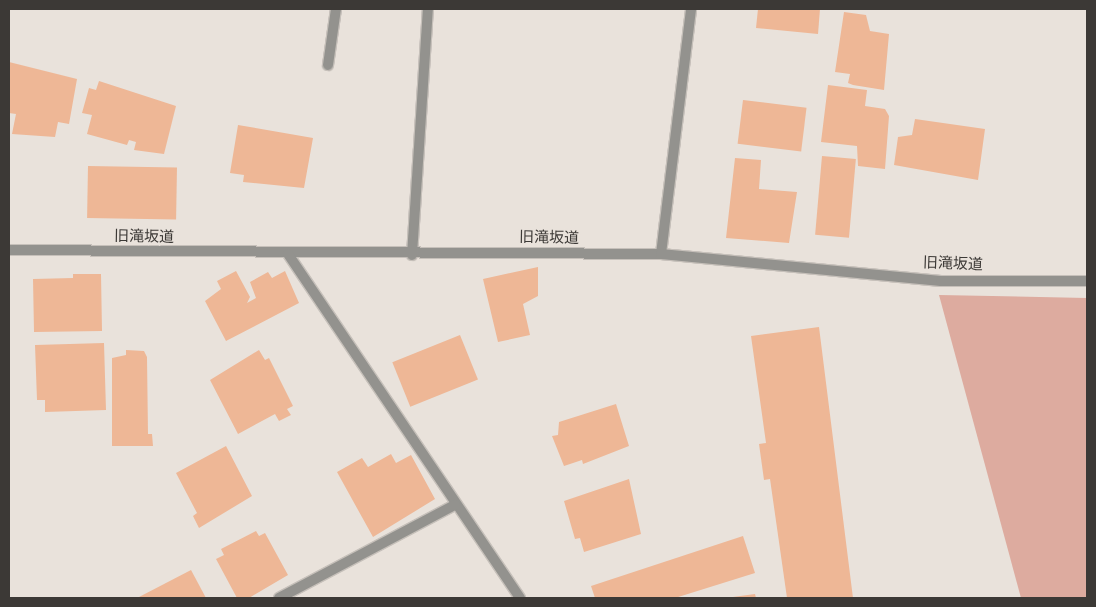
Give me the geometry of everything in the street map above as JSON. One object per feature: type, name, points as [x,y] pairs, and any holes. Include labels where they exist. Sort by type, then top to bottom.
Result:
[{"type":"street","points":[[328,65],[336,9]]},
{"type":"street","points":[[412,255],[428,9]]},
{"type":"street","points":[[661,254],[691,9]]},
{"type":"street","name":"旧滝坂道","points":[[9,250],[412,255],[661,254],[941,280],[1087,281]]},
{"type":"street","points":[[288,254],[455,505],[520,598]]},
{"type":"street","points":[[279,598],[455,505]]},
{"type":"shaded area","points":[[939,295],[1087,298],[1087,598],[1021,598]]},
{"type":"building","points":[[758,9],[820,9],[818,34],[756,28]]},
{"type":"building","points":[[844,12],[866,15],[870,31],[889,34],[884,90],[853,85],[848,83],[850,74],[835,72]]},
{"type":"building","points":[[9,62],[77,79],[69,124],[58,122],[55,137],[12,134],[16,114],[9,113]]},
{"type":"building","points":[[99,81],[176,106],[164,154],[134,150],[136,142],[129,140],[127,145],[87,134],[92,115],[82,113],[89,88],[96,90]]},
{"type":"building","points":[[828,85],[867,90],[865,106],[885,109],[889,116],[885,169],[858,166],[857,146],[821,142]]},
{"type":"building","points":[[743,100],[807,108],[801,151],[738,144]]},
{"type":"building","points":[[915,119],[985,129],[978,180],[894,165],[898,137],[912,135]]},
{"type":"building","points":[[238,125],[313,138],[304,188],[243,182],[244,175],[230,173]]},
{"type":"building","points":[[822,156],[856,159],[849,238],[815,235]]},
{"type":"building","points":[[735,158],[761,160],[759,189],[797,192],[789,243],[726,238]]},
{"type":"building","points":[[88,166],[177,168],[176,220],[87,218]]},
{"type":"building","points":[[538,267],[538,296],[523,304],[530,335],[498,342],[483,279]]},
{"type":"building","points":[[236,271],[250,297],[247,303],[256,298],[250,282],[268,272],[272,278],[285,271],[299,303],[226,341],[205,301],[221,289],[217,281]]},
{"type":"building","points":[[73,274],[101,274],[102,331],[34,332],[33,279],[73,278]]},
{"type":"building","points":[[819,327],[853,598],[787,598],[770,479],[764,480],[759,444],[766,443],[751,336]]},
{"type":"building","points":[[460,335],[478,380],[410,407],[392,362]]},
{"type":"building","points":[[104,343],[106,410],[45,412],[45,400],[37,400],[35,345]]},
{"type":"building","points":[[126,350],[144,351],[147,357],[148,434],[152,434],[153,446],[112,446],[112,358],[126,355]]},
{"type":"building","points":[[259,350],[265,360],[269,358],[293,406],[287,409],[291,415],[279,421],[275,414],[238,434],[210,380]]},
{"type":"building","points":[[616,404],[629,446],[583,464],[582,460],[564,466],[552,436],[558,435],[559,422]]},
{"type":"building","points":[[226,446],[252,496],[199,528],[193,516],[197,513],[176,473]]},
{"type":"building","points":[[391,454],[396,463],[411,455],[435,499],[373,537],[337,472],[362,458],[368,467]]},
{"type":"building","points":[[629,479],[641,534],[584,552],[580,538],[575,539],[564,501]]},
{"type":"building","points":[[256,531],[259,536],[265,533],[288,575],[249,598],[237,598],[216,559],[224,555],[221,549]]},
{"type":"building","points":[[743,536],[755,573],[675,598],[595,598],[591,586]]},
{"type":"building","points":[[191,570],[206,598],[139,597]]},
{"type":"building","points":[[755,594],[756,598],[733,598],[733,597]]}]
